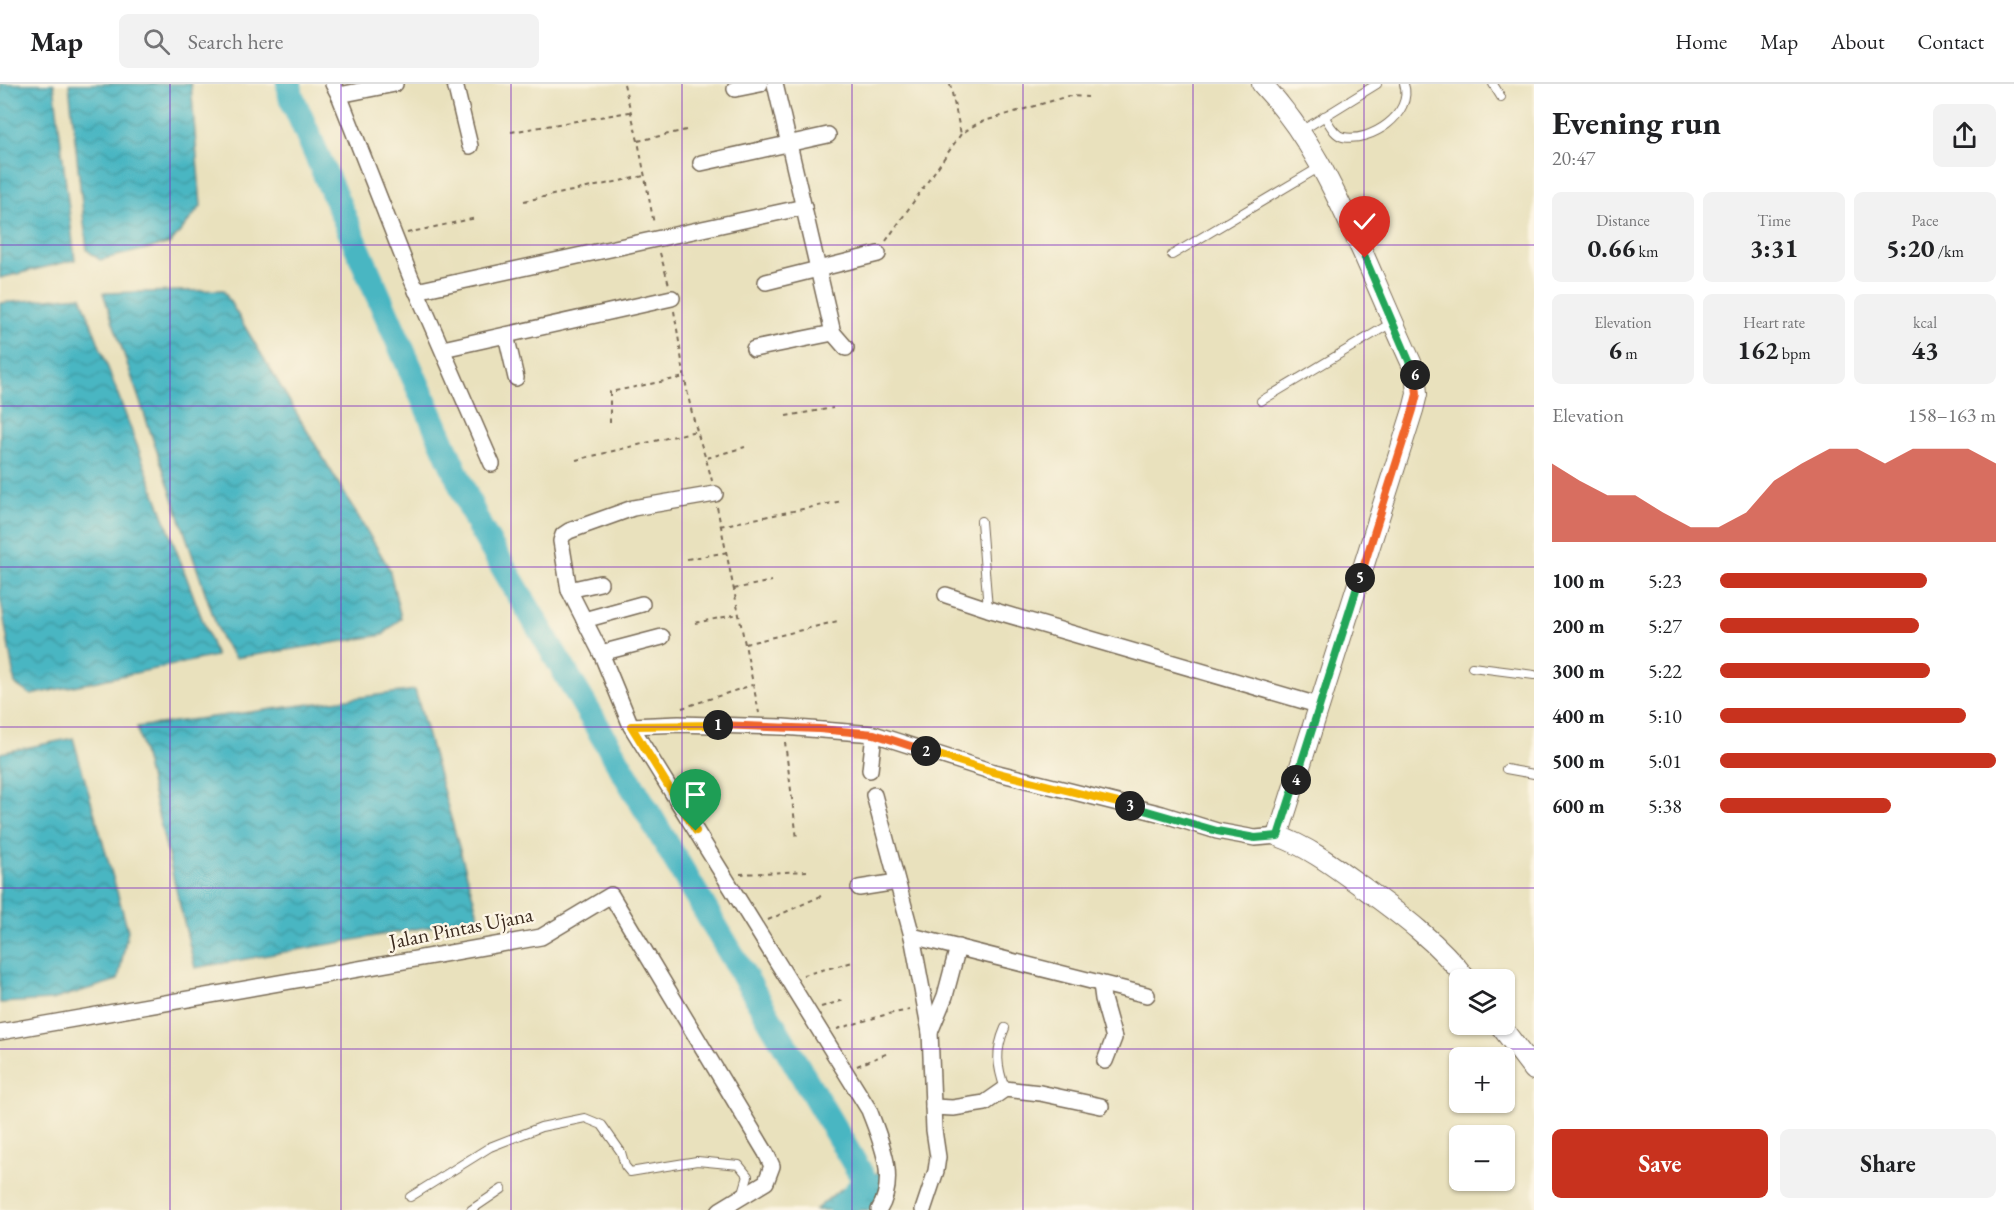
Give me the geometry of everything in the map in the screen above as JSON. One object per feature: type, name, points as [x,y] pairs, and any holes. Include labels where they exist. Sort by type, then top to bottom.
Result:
[{"type":"street","points":[[395,84],[336,90],[416,291],[492,464]]},
{"type":"street","points":[[455,84],[470,146]]},
{"type":"street","points":[[735,89],[760,84]]},
{"type":"street","points":[[775,84],[820,269],[833,333],[846,348]]},
{"type":"street","points":[[1262,84],[1281,104],[1301,131],[1337,195],[1415,371],[1417,394],[1321,706],[1278,836]]},
{"type":"street","points":[[701,163],[828,135]]},
{"type":"street","points":[[416,291],[804,207]]},
{"type":"street","points":[[766,282],[878,254]]},
{"type":"street","points":[[443,349],[672,298]]},
{"type":"street","points":[[754,349],[833,333]]},
{"type":"street","points":[[507,335],[516,378]]},
{"type":"street","points":[[716,494],[633,508],[569,531],[563,535],[561,542],[569,590],[601,653],[631,726],[868,1110],[881,1142],[889,1177],[879,1210]]},
{"type":"street","points":[[569,590],[600,583]]},
{"type":"street","points":[[946,595],[1321,706]]},
{"type":"street","points":[[584,620],[642,604]]},
{"type":"street","points":[[601,653],[662,637]]},
{"type":"street","points":[[631,726],[679,724],[783,727],[874,734],[990,771],[1162,814],[1217,831],[1255,838],[1278,836],[1300,844],[1387,905],[1431,940],[1459,969]]},
{"type":"street","points":[[870,770],[874,734]]},
{"type":"street","points":[[874,795],[912,936],[930,1032],[938,1157],[936,1171],[923,1210]]},
{"type":"street","points":[[859,888],[897,882]]},
{"type":"street","name":"Jalan Pintas Ujana","points":[[0,1032],[541,937],[611,895],[772,1166],[766,1182],[720,1210]]},
{"type":"street","points":[[912,936],[1147,995]]},
{"type":"street","points":[[930,1032],[945,996],[958,947]]},
{"type":"street","points":[[1101,984],[1114,1038],[1105,1061]]},
{"type":"street","points":[[1507,1035],[1534,1070]]},
{"type":"street","points":[[933,1107],[953,1108],[985,1103],[1005,1089],[1040,1093],[1101,1106]]},
{"type":"lane","points":[[1301,131],[1377,84]]},
{"type":"lane","points":[[1324,116],[1334,132],[1342,137],[1367,136],[1392,121],[1405,100],[1407,92],[1404,84]]},
{"type":"lane","points":[[1493,84],[1501,97]]},
{"type":"lane","points":[[1172,255],[1322,166]]},
{"type":"lane","points":[[1261,401],[1393,322]]},
{"type":"lane","points":[[981,521],[987,609]]},
{"type":"lane","points":[[1472,667],[1534,675]]},
{"type":"lane","points":[[1506,769],[1534,774]]},
{"type":"lane","points":[[1005,1028],[999,1044],[998,1070],[1005,1089]]},
{"type":"lane","points":[[410,1197],[490,1147],[541,1127],[585,1118],[602,1125],[621,1152],[625,1166],[630,1172],[697,1161],[739,1165],[748,1176],[741,1197]]},
{"type":"lane","points":[[471,1210],[502,1189]]},
{"type":"path","points":[[624,84],[672,298],[685,377],[697,431],[716,494],[720,526],[728,552],[752,685],[762,727]]},
{"type":"path","points":[[950,84],[961,135]]},
{"type":"path","points":[[878,254],[961,135],[978,123],[1056,99],[1068,96],[1088,97]]},
{"type":"path","points":[[511,132],[630,112]]},
{"type":"path","points":[[638,141],[686,130]]},
{"type":"path","points":[[524,201],[645,176]]},
{"type":"path","points":[[393,233],[404,234],[476,218]]},
{"type":"path","points":[[610,423],[610,392],[685,377]]},
{"type":"path","points":[[786,416],[832,408]]},
{"type":"path","points":[[576,460],[697,431]]},
{"type":"path","points":[[707,458],[745,447]]},
{"type":"path","points":[[720,526],[842,501]]},
{"type":"path","points":[[687,559],[728,552]]},
{"type":"path","points":[[734,589],[772,581]]},
{"type":"path","points":[[695,623],[739,614]]},
{"type":"path","points":[[745,644],[838,621]]},
{"type":"path","points":[[675,711],[752,685]]},
{"type":"path","points":[[783,727],[797,839]]},
{"type":"path","points":[[722,874],[807,871]]},
{"type":"path","points":[[754,926],[821,896]]},
{"type":"path","points":[[787,980],[853,962]]},
{"type":"path","points":[[806,1011],[844,1000]]},
{"type":"path","points":[[846,1025],[925,1008]]},
{"type":"path","points":[[839,1064],[856,1066],[888,1053]]},
{"type":"water","points":[[0,84],[54,84],[75,260],[0,278]]},
{"type":"water","points":[[69,84],[191,84],[201,206],[171,243],[100,260],[87,250]]},
{"type":"water","points":[[223,290],[389,568],[401,618],[383,635],[235,658],[221,639],[103,293]]},
{"type":"water","points":[[81,296],[216,656],[31,695],[15,684],[0,596],[0,303]]},
{"type":"water","points":[[415,690],[479,918],[195,968],[137,727]]},
{"type":"water","points":[[73,738],[128,930],[118,980],[52,1000],[0,1003],[0,753]]},
{"type":"water","points":[[886,1169],[877,1210],[815,1210],[838,1191]]},
{"type":"waterway","points":[[289,84],[291,96],[479,526],[865,1181],[842,1210]]},
{"type":"route","points":[[696,831],[631,726],[728,725],[874,734],[990,771],[1162,814],[1217,831],[1255,838],[1278,836],[1321,706],[1417,394],[1415,371],[1365,258]]}]
